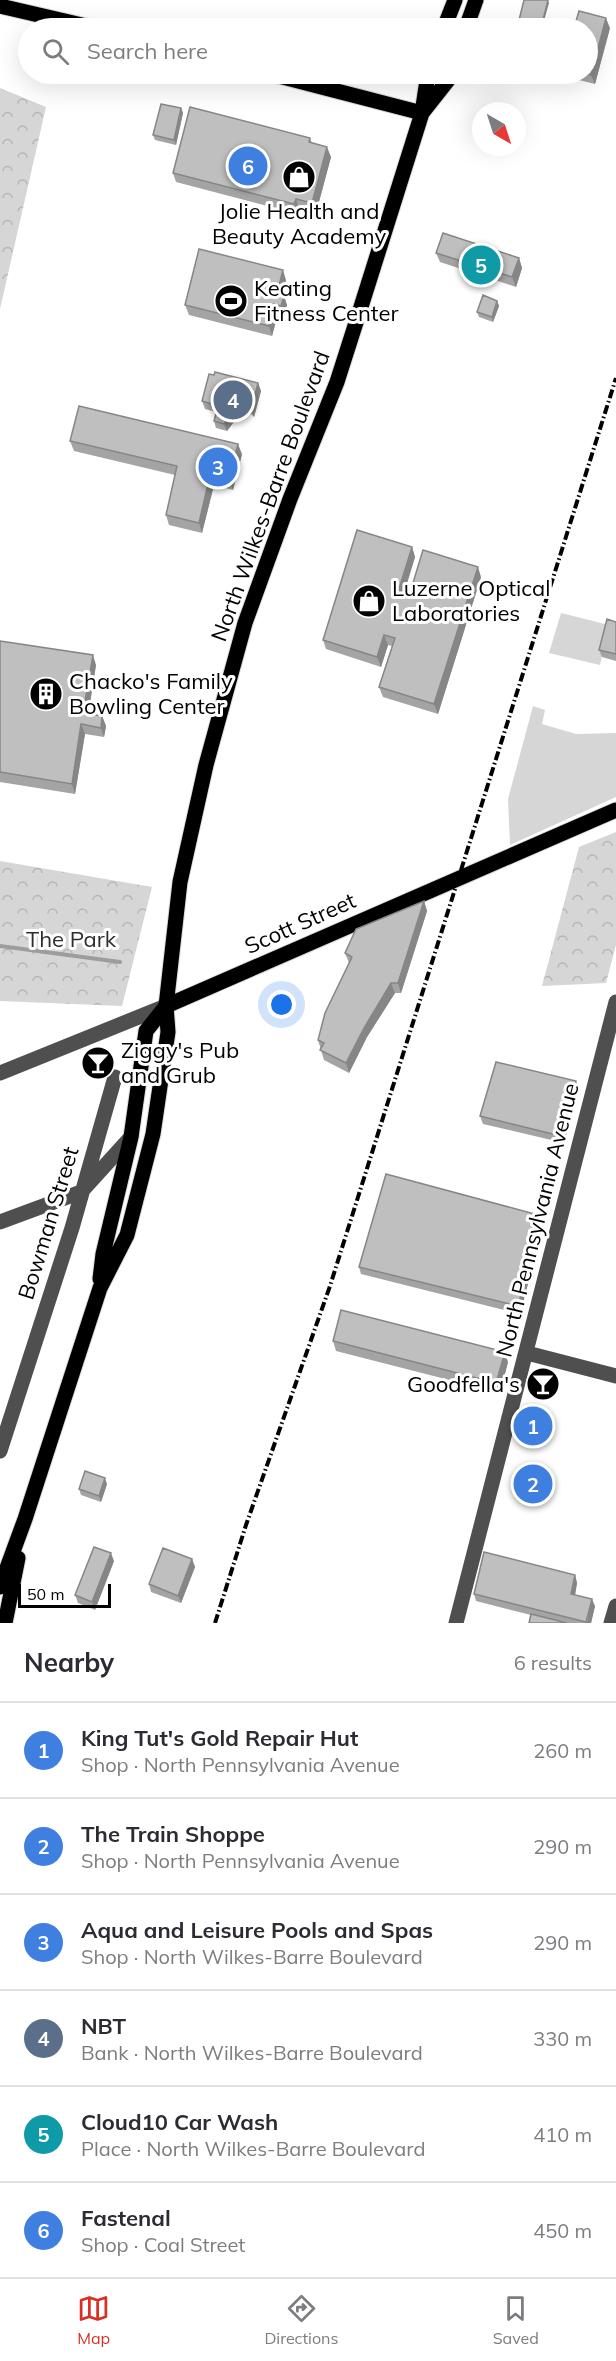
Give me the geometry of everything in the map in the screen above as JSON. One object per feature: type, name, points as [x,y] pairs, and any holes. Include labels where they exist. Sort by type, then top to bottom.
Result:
[{"type":"main road","points":[[448,18],[455,0]]},
{"type":"main road","points":[[470,18],[476,0]]},
{"type":"main road","points":[[0,6],[52,18]]},
{"type":"main road","points":[[310,84],[422,113]]},
{"type":"main road","name":"North Wilkes-Barre Boulevard","points":[[100,1288],[127,1235],[153,1134],[168,1032],[166,1006],[180,882],[206,765],[243,633],[290,499],[337,382],[422,113],[426,84]]},
{"type":"main road","name":"North Wilkes-Barre Boulevard","points":[[422,113],[445,84]]},
{"type":"main road","name":"Scott Street","points":[[166,1006],[616,810]]},
{"type":"main road","points":[[0,1587],[25,1519],[100,1288],[103,1254],[131,1137],[146,1031],[166,1006]]},
{"type":"main road","points":[[5,1623],[25,1519]]},
{"type":"street","name":"North Pennsylvania Avenue","points":[[456,1623],[616,1002]]},
{"type":"street","name":"Scott Street","points":[[0,1073],[166,1006]]},
{"type":"street","name":"Bowman Street","points":[[0,1451],[72,1228],[116,1077]]},
{"type":"street","points":[[0,1222],[81,1192],[131,1137]]},
{"type":"street","points":[[527,1353],[616,1376]]},
{"type":"street","points":[[611,1623],[616,1606]]},
{"type":"green space","points":[[0,88],[46,107],[0,309]]},
{"type":"green space","points":[[561,613],[609,625],[600,665],[549,653]]},
{"type":"green space","points":[[533,706],[545,710],[542,724],[576,734],[616,733],[616,797],[510,845],[508,799]]},
{"type":"green space","points":[[616,832],[616,945],[606,983],[542,986],[579,847]]},
{"type":"green space","name":"The Park","points":[[0,861],[152,887],[122,1006],[0,1001]]},
{"type":"building","points":[[524,0],[548,0],[544,18],[520,18]]},
{"type":"building","points":[[579,11],[606,18],[598,48],[598,18],[577,18]]},
{"type":"building","points":[[161,104],[181,108],[174,140],[153,135]]},
{"type":"building","points":[[190,107],[310,138],[309,142],[327,147],[312,203],[296,199],[294,204],[173,173]]},
{"type":"building","points":[[443,233],[519,258],[512,277],[436,253]]},
{"type":"building","points":[[199,249],[283,270],[277,293],[284,295],[281,306],[274,304],[269,326],[185,305]]},
{"type":"building","points":[[483,295],[497,301],[492,317],[477,312]]},
{"type":"building","points":[[215,372],[258,383],[251,410],[249,407],[242,411],[236,408],[224,424],[214,421],[218,406],[202,401],[209,374],[214,375]]},
{"type":"building","points":[[79,406],[238,444],[229,480],[210,475],[199,523],[166,515],[177,466],[70,441]]},
{"type":"building","points":[[357,530],[412,547],[398,592],[409,596],[423,550],[478,567],[434,704],[379,687],[395,638],[384,635],[377,657],[323,640]]},
{"type":"building","points":[[607,619],[616,622],[616,654],[599,650]]},
{"type":"building","name":"Chacko's Family Bowling Center","points":[[0,641],[93,655],[83,713],[102,716],[101,728],[81,724],[72,784],[0,772]]},
{"type":"building","points":[[424,901],[398,983],[391,983],[346,1063],[320,1050],[324,1043],[318,1040],[325,1013],[352,957],[345,953],[356,929]]},
{"type":"building","points":[[496,1062],[576,1081],[561,1136],[480,1116]]},
{"type":"building","points":[[386,1174],[542,1216],[518,1306],[359,1267]]},
{"type":"building","points":[[341,1310],[505,1352],[496,1383],[333,1341]]},
{"type":"building","points":[[85,1471],[105,1478],[99,1496],[79,1489]]},
{"type":"building","points":[[94,1547],[111,1553],[92,1602],[75,1595]]},
{"type":"building","points":[[163,1548],[192,1559],[178,1596],[149,1584]]},
{"type":"building","points":[[484,1552],[575,1575],[571,1594],[592,1599],[586,1622],[474,1594]]},
{"type":"building","points":[[531,1614],[567,1623],[529,1623]]},
{"type":"waterway","points":[[0,946],[120,962]]},
{"type":"railway","points":[[215,1623],[246,1525],[330,1286],[616,378]]},
{"type":"place","name":"Fastenal","points":[[248,166]]},
{"type":"place","name":"Jolie Health and Beauty Academy","points":[[299,177]]},
{"type":"place","name":"Cloud10 Car Wash","points":[[481,265]]},
{"type":"place","name":"Keating Fitness Center","points":[[231,301]]},
{"type":"place","name":"NBT","points":[[233,400]]},
{"type":"place","name":"Aqua and Leisure Pools and Spas","points":[[218,467]]},
{"type":"place","name":"Luzerne Optical Laboratories","points":[[369,601]]},
{"type":"place","name":"Chacko's Family Bowling Center","points":[[46,694]]},
{"type":"place","name":"Ziggy's Pub and Grub","points":[[98,1063]]},
{"type":"place","name":"Goodfella's","points":[[543,1384]]},
{"type":"place","name":"King Tut's Gold Repair Hut","points":[[533,1426]]},
{"type":"place","name":"The Train Shoppe","points":[[533,1484]]}]
